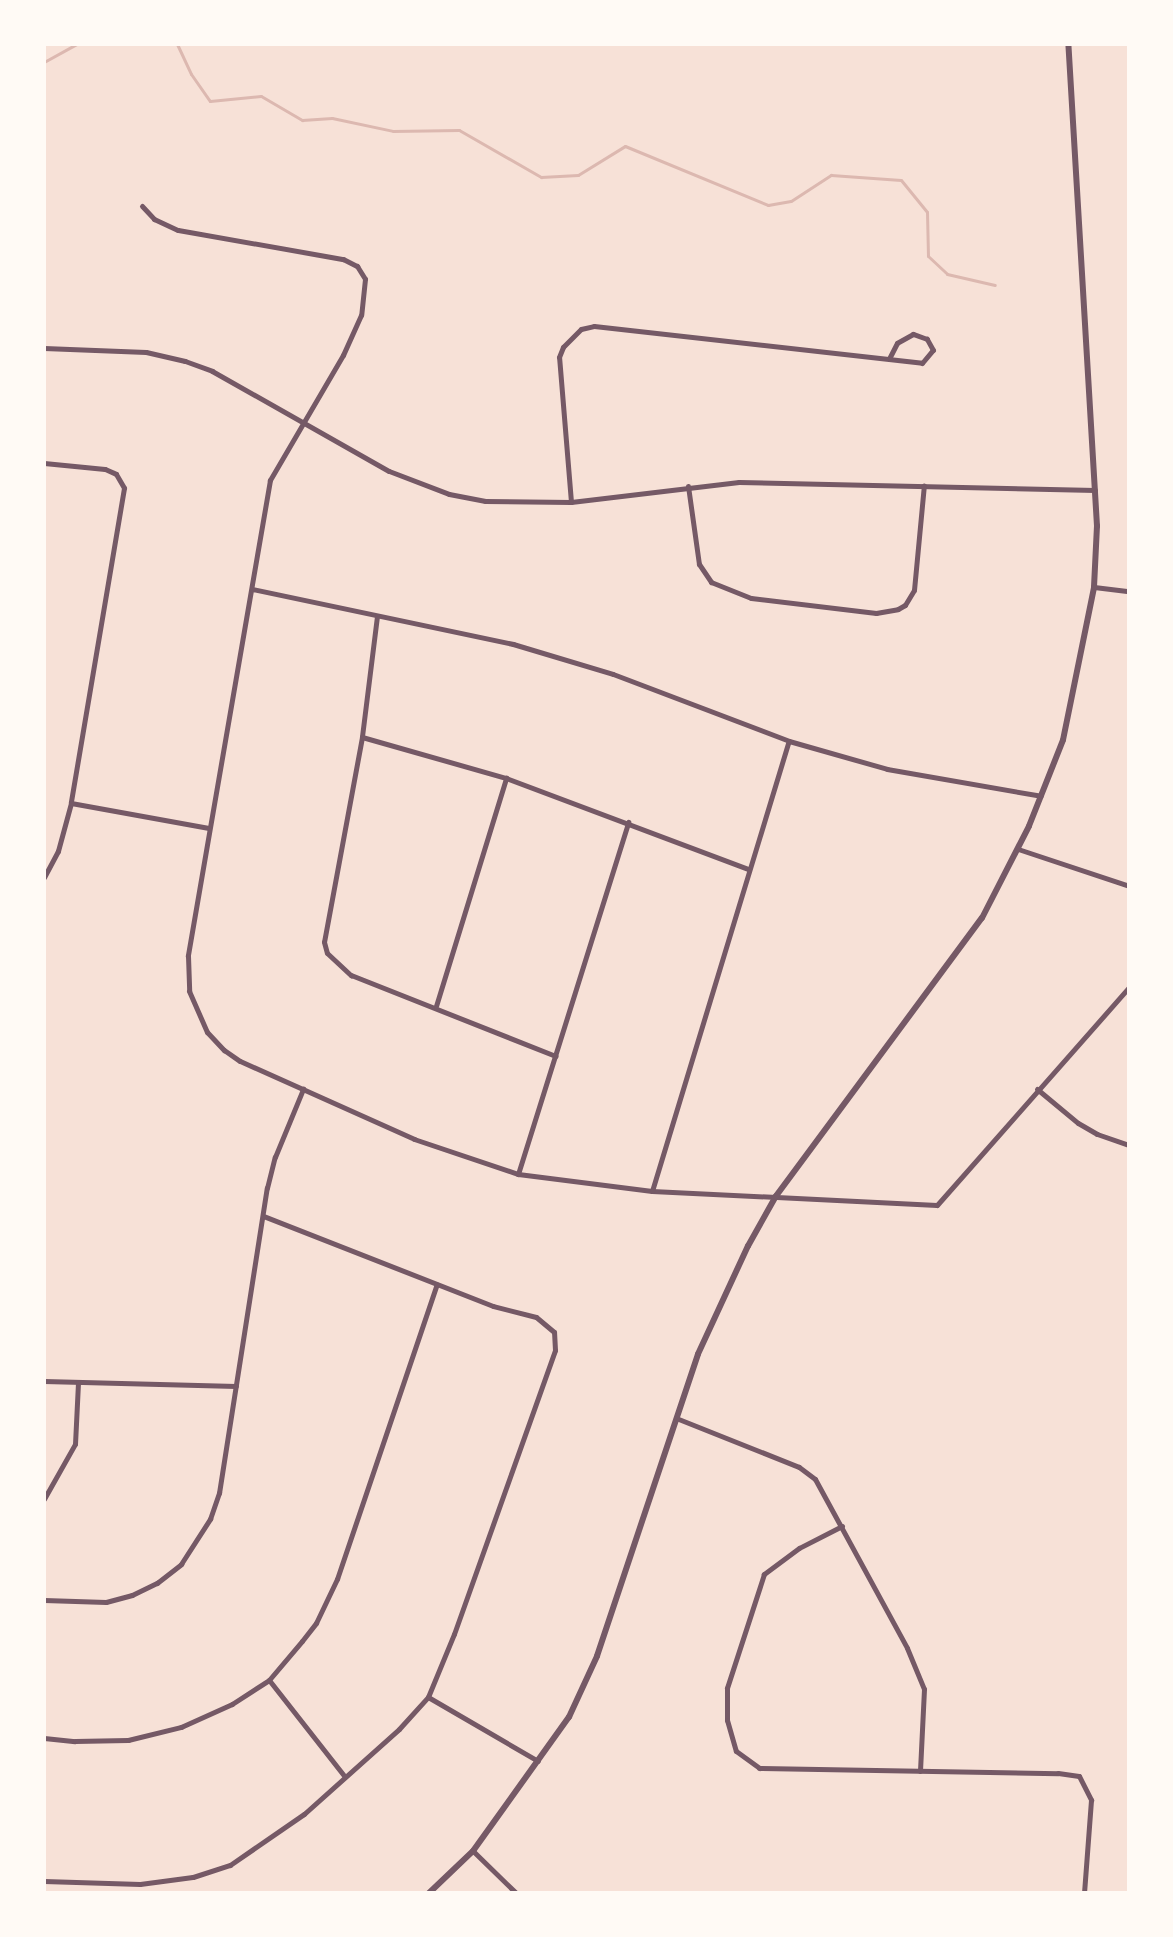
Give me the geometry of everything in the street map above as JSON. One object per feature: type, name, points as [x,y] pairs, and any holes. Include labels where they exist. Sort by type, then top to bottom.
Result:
[{"type":"street","points":[[429,1893],[473,1851],[569,1717],[597,1656],[676,1418],[718,1306],[776,1196],[974,930],[1018,849],[1063,740],[1094,587],[1095,490],[1068,44]]},
{"type":"street","points":[[142,206],[154,219],[178,230],[343,259],[357,266],[365,279],[361,315],[343,355],[270,480],[188,956],[189,991],[207,1032],[224,1050],[414,1139],[518,1174],[652,1191],[937,1205],[1129,987]]},
{"type":"street","points":[[571,502],[559,357],[563,347],[581,329],[594,326],[922,363],[933,350],[927,339],[913,334],[897,343],[890,357]]},
{"type":"street","points":[[44,348],[132,351],[185,361],[212,371],[389,471],[452,495],[509,504],[571,502],[739,482],[1095,490]]},
{"type":"street","points":[[44,463],[105,469],[116,474],[124,488],[71,803],[58,851],[44,877]]},
{"type":"street","points":[[688,486],[699,564],[703,575],[719,588],[751,598],[876,613],[898,609],[914,590],[924,485]]},
{"type":"street","points":[[1094,587],[1129,591]]},
{"type":"street","points":[[252,589],[513,644],[613,674],[789,741],[887,769],[1041,796]]},
{"type":"street","points":[[377,616],[362,737],[326,928],[327,953],[351,975],[436,1006],[556,1056]]},
{"type":"street","points":[[362,737],[506,778],[748,869]]},
{"type":"street","points":[[652,1191],[789,741]]},
{"type":"street","points":[[436,1006],[506,778]]},
{"type":"street","points":[[71,803],[209,828]]},
{"type":"street","points":[[518,1174],[628,822]]},
{"type":"street","points":[[1018,849],[1129,886]]},
{"type":"street","points":[[44,1600],[106,1602],[132,1595],[157,1583],[181,1564],[210,1519],[219,1493],[275,1157],[303,1089]]},
{"type":"street","points":[[1037,1089],[1078,1123],[1097,1134],[1129,1145]]},
{"type":"street","points":[[44,1881],[140,1884],[193,1877],[230,1865],[268,1842],[345,1777],[428,1697],[454,1634],[555,1350],[554,1332],[536,1317],[437,1284],[263,1216]]},
{"type":"street","points":[[44,1738],[128,1740],[181,1727],[232,1704],[269,1680],[316,1623],[337,1579],[437,1284]]},
{"type":"street","points":[[44,1381],[236,1386]]},
{"type":"street","points":[[44,1499],[75,1444],[78,1383]]},
{"type":"street","points":[[676,1418],[799,1467],[815,1479],[907,1648],[924,1689],[920,1771]]},
{"type":"street","points":[[842,1526],[799,1548],[764,1574],[727,1688],[727,1720],[736,1751],[759,1768],[1058,1773],[1079,1776],[1091,1800],[1084,1893]]},
{"type":"street","points":[[269,1680],[345,1777]]},
{"type":"street","points":[[428,1697],[539,1762]]},
{"type":"street","points":[[473,1851],[516,1893]]},
{"type":"street","points":[[52,1893],[53,1882]]},
{"type":"waterway","points":[[44,62],[77,44]]},
{"type":"waterway","points":[[177,44],[191,74],[210,101],[261,96],[302,120],[332,118],[393,131],[459,130],[541,177],[578,175],[625,146],[768,205],[791,201],[831,175],[901,180],[927,212],[928,256],[947,274],[995,285]]}]
